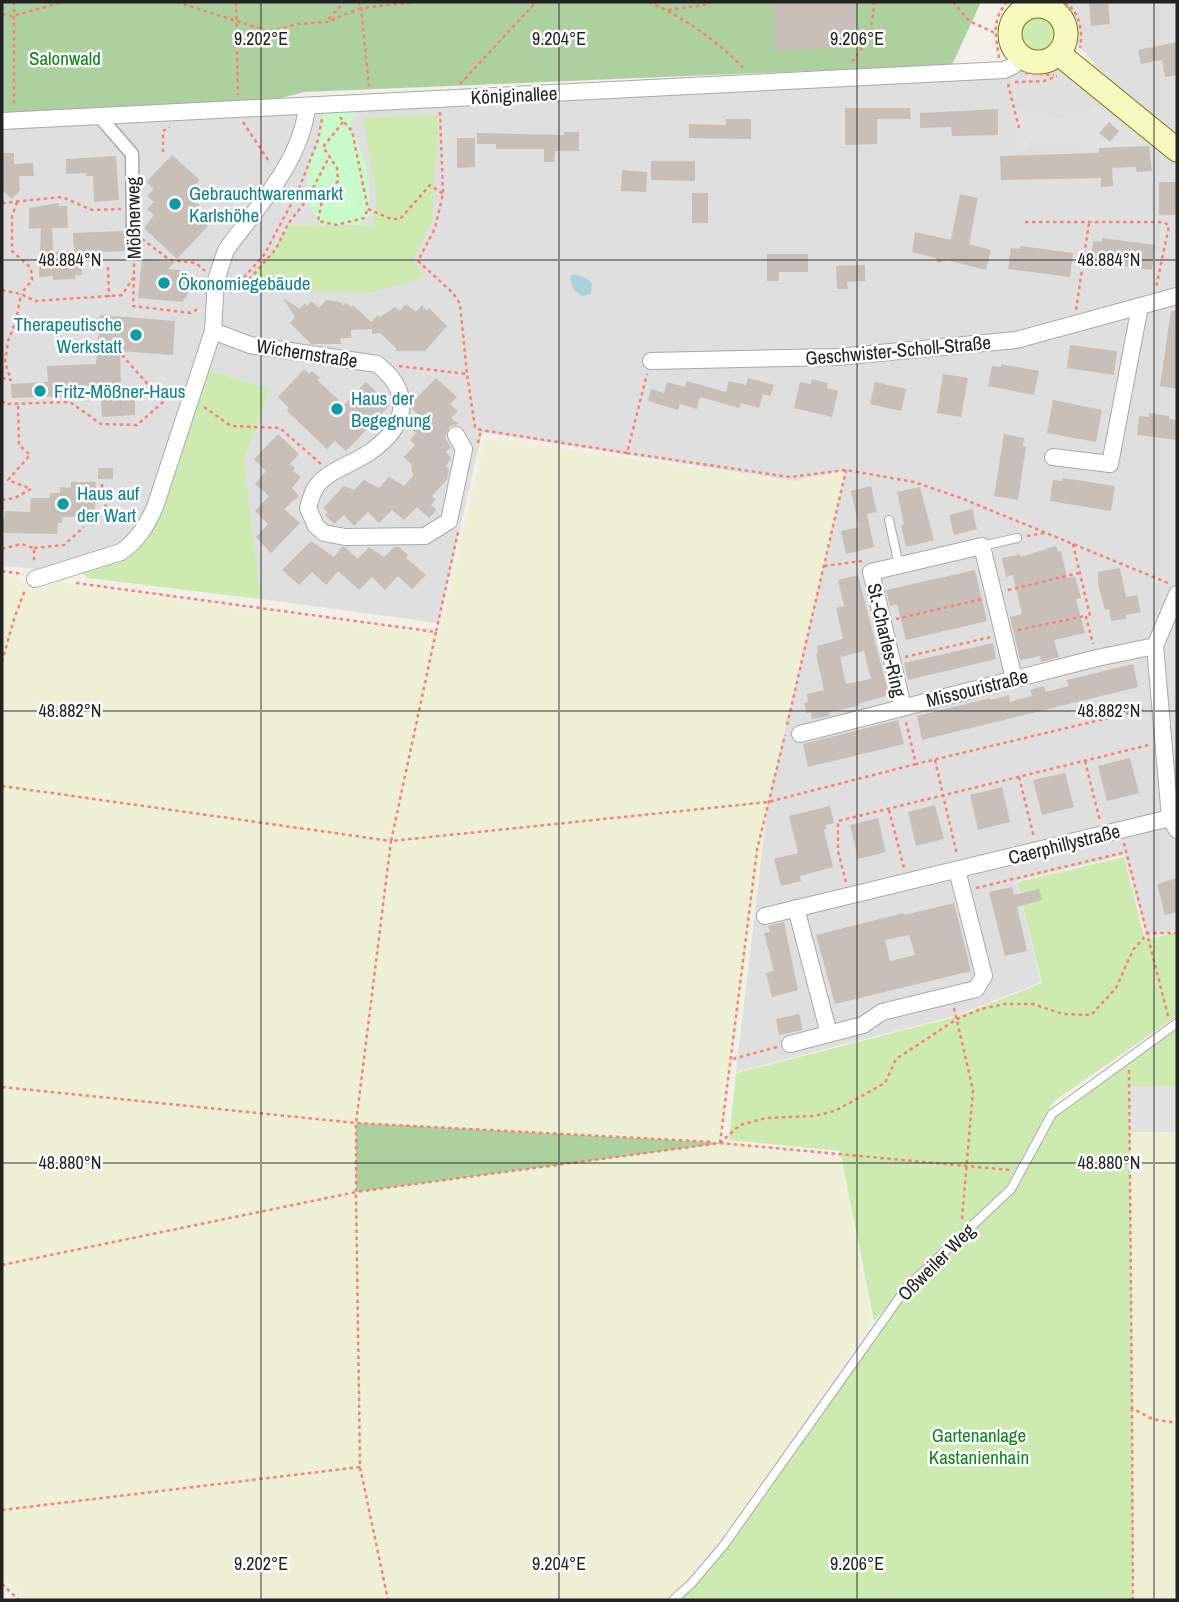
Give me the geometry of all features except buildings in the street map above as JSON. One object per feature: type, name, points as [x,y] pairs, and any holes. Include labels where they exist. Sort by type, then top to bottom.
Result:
[{"type":"main road","points":[[1065,64],[1065,23],[1054,4],[1007,6],[1010,37],[1016,52],[1011,61],[1065,64],[1177,150]]},
{"type":"street","name":"Königinallee","points":[[8,121],[1004,70],[1011,61]]},
{"type":"street","points":[[35,579],[121,552],[133,544],[149,521],[213,331],[216,279],[226,250],[277,179],[321,105]]},
{"type":"street","name":"Mößnerweg","points":[[99,116],[132,154],[134,233]]},
{"type":"street","name":"Geschwister-Scholl-Straße","points":[[650,361],[838,357],[1016,340],[1177,296]]},
{"type":"street","points":[[1053,457],[1110,464],[1140,306]]},
{"type":"street","name":"Wichernstraße","points":[[213,331],[250,345],[377,364],[390,374],[402,396],[403,408],[399,421],[371,452],[332,473],[315,488],[308,508],[316,526],[324,533],[345,537],[425,536],[449,521],[464,449],[456,435]]},
{"type":"street","points":[[982,546],[1014,679]]},
{"type":"street","name":"St.-Charles-Ring","points":[[903,707],[871,572],[982,546]]},
{"type":"street","points":[[1174,824],[1170,740],[1160,706],[1156,641],[1177,594]]},
{"type":"street","name":"Missouristraße","points":[[800,734],[1097,658],[1156,641],[1177,631]]},
{"type":"street","name":"Caerphillystraße","points":[[765,916],[1120,830],[1174,824]]},
{"type":"street","points":[[790,1044],[863,1026],[882,1012],[976,989],[984,976],[959,869]]},
{"type":"street","points":[[796,908],[830,1034]]},
{"type":"lane","points":[[889,520],[899,565]]},
{"type":"lane","points":[[982,546],[1017,538]]},
{"type":"lane","name":"Oßweiler Weg","points":[[673,1600],[691,1584],[724,1545],[906,1287],[1011,1189],[1052,1114],[1177,1023]]},
{"type":"path","points":[[8,121],[14,2]]},
{"type":"path","points":[[2,15],[13,16],[63,2]]},
{"type":"path","points":[[177,2],[271,32],[296,24],[327,22],[361,8],[414,2]]},
{"type":"path","points":[[236,2],[239,109],[243,121],[270,161],[277,179],[298,191]]},
{"type":"path","points":[[327,22],[344,2]]},
{"type":"path","points":[[359,2],[369,89]]},
{"type":"path","points":[[536,2],[446,98],[440,112],[443,194],[435,229],[418,261],[453,293],[460,304],[475,427],[790,477],[846,470],[914,482],[961,498],[1177,586]]},
{"type":"path","points":[[649,2],[668,10],[731,54],[746,71]]},
{"type":"path","points":[[668,10],[712,2]]},
{"type":"path","points":[[850,78],[850,65],[868,42],[874,2]]},
{"type":"path","points":[[953,2],[969,21],[995,33]]},
{"type":"path","points":[[1018,128],[1007,82],[1044,81],[1080,52],[1082,32],[1078,17],[1070,4],[1054,4]]},
{"type":"path","points":[[1007,6],[996,20],[995,33],[998,47],[1011,61],[1024,73],[1065,64]]},
{"type":"path","points":[[321,105],[343,121],[352,131],[368,209],[364,218],[336,225],[318,221],[322,200],[338,181],[337,168],[323,146],[343,121]]},
{"type":"path","points":[[134,278],[134,306],[191,313],[216,299],[229,296],[264,255],[298,191],[318,141],[321,105]]},
{"type":"path","points":[[163,152],[163,131],[176,124]]},
{"type":"path","points":[[236,287],[245,285],[275,249],[329,157]]},
{"type":"path","points":[[368,209],[391,219],[400,219],[430,185],[443,194]]},
{"type":"path","points":[[2,203],[62,197],[92,210],[133,208]]},
{"type":"path","points":[[2,378],[10,380],[5,363],[8,341],[16,321],[21,294],[32,280],[31,268],[12,251],[12,216],[18,201]]},
{"type":"path","points":[[1025,222],[1164,222],[1169,226],[1155,292],[1157,302]]},
{"type":"path","points":[[1077,323],[1076,312],[1089,223]]},
{"type":"path","points":[[134,233],[170,260],[196,264],[216,279]]},
{"type":"path","name":"Mößnerweg","points":[[109,297],[122,295],[134,278],[134,233]]},
{"type":"path","points":[[2,290],[21,294],[35,301],[109,297],[108,267]]},
{"type":"path","points":[[2,401],[5,404],[70,402],[101,424],[137,425],[172,394],[152,389],[122,355]]},
{"type":"path","points":[[627,453],[650,361]]},
{"type":"path","points":[[377,364],[467,374]]},
{"type":"path","points":[[191,398],[231,426],[279,428],[332,473]]},
{"type":"path","points":[[2,500],[15,498],[31,489],[8,480],[30,455],[19,445],[18,403]]},
{"type":"path","points":[[478,443],[481,430]]},
{"type":"path","points":[[720,1143],[757,850],[846,470]]},
{"type":"path","points":[[102,484],[102,501],[115,518],[149,521]]},
{"type":"path","points":[[388,1600],[360,1467],[356,1123],[391,841],[460,524]]},
{"type":"path","points":[[2,549],[21,544],[34,548],[64,545],[84,527]]},
{"type":"path","points":[[1017,538],[1044,533]]},
{"type":"path","points":[[1073,544],[1090,616],[1086,617],[1097,658]]},
{"type":"path","points":[[2,662],[21,598],[35,579],[34,548]]},
{"type":"path","points":[[824,566],[863,561],[871,572]]},
{"type":"path","points":[[2,571],[21,573],[35,579]]},
{"type":"path","points":[[63,571],[72,581],[84,585],[436,632]]},
{"type":"path","points":[[993,593],[1079,573]]},
{"type":"path","points":[[883,622],[969,602]]},
{"type":"path","points":[[2,786],[391,841],[768,802],[1160,706]]},
{"type":"path","points":[[903,707],[916,764]]},
{"type":"path","points":[[849,895],[838,852],[838,821],[1170,740]]},
{"type":"path","points":[[935,760],[959,869]]},
{"type":"path","points":[[1085,761],[1099,816]]},
{"type":"path","points":[[1019,777],[1033,832]]},
{"type":"path","points":[[888,809],[902,863]]},
{"type":"path","points":[[1120,830],[1167,1009],[1169,1030]]},
{"type":"path","points":[[962,891],[1126,852]]},
{"type":"path","points":[[2,1265],[356,1192],[720,1143],[740,1125],[766,1118],[814,1116],[835,1111],[885,1083],[896,1059],[957,1019],[981,1009],[1005,1004],[1033,1004],[1063,1014],[1091,1015],[1116,988],[1133,950],[1148,933],[1177,933]]},
{"type":"path","points":[[957,1019],[973,1090],[960,1236]]},
{"type":"path","points":[[731,1059],[790,1044]]},
{"type":"path","points":[[1130,1059],[1128,1087],[1133,1600]]},
{"type":"path","points":[[2,1087],[356,1123],[720,1143],[1022,1171]]},
{"type":"path","points":[[1132,1408],[1152,1419],[1177,1423]]},
{"type":"path","points":[[2,1510],[360,1467]]},
{"type":"path","points":[[2,1584],[19,1600]]},
{"type":"shaded area","points":[[1027,2],[1177,2],[1177,930],[1147,938],[1124,855],[1016,881],[1041,982],[955,1016],[736,1072],[768,802],[846,470],[795,481],[482,432],[438,623],[261,599],[244,460],[270,389],[207,370],[157,512],[130,544],[69,572],[2,566],[2,126],[1096,64],[1062,30]]},
{"type":"shaded area","points":[[1094,105],[1143,136],[1151,145],[1080,149],[1078,139],[1029,141],[1029,147],[1017,148],[1014,108],[1024,108],[1030,114],[1049,119],[1085,115]]},
{"type":"shaded area","points":[[1177,1086],[1177,1132],[1130,1132],[1128,1087]]},
{"type":"green space","name":"Salonwald","points":[[2,2],[981,2],[952,65],[304,92],[259,104],[2,119]]},
{"type":"green space","points":[[1038,17],[1050,22],[1055,34],[1050,46],[1038,51],[1026,46],[1021,34],[1026,22]]},
{"type":"green space","points":[[356,110],[350,125],[366,166],[368,209],[373,212],[359,225],[319,225],[308,200],[307,169],[318,140],[323,112]]},
{"type":"green space","points":[[440,115],[433,217],[413,262],[425,277],[376,292],[300,291],[258,294],[255,274],[291,225],[373,226],[377,198],[363,118]]},
{"type":"green space","points":[[207,370],[270,389],[244,460],[261,599],[87,578],[80,570],[130,553],[161,508]]},
{"type":"green space","points":[[485,438],[795,481],[846,470],[768,802],[720,1143],[840,1159],[872,1322],[738,1525],[690,1580],[667,1600],[26,1600],[2,1578],[2,575],[17,577],[34,592],[60,580],[73,586],[439,635]],"holes":[[[357,1123],[720,1143],[356,1191]]]},
{"type":"green space","name":"Gartenanlage Kastanienhain","points":[[1124,857],[1145,940],[1177,932],[1177,1016],[1054,1101],[1005,1189],[1019,1176],[1052,1114],[1177,1023],[1177,1086],[1130,1087],[1133,1600],[673,1600],[691,1584],[901,1292],[874,1321],[840,1151],[729,1140],[736,1073],[956,1017],[1042,983],[1017,882]]},
{"type":"green space","points":[[357,1123],[724,1143],[356,1192]]},
{"type":"green space","points":[[1130,1132],[1177,1132],[1177,1600],[1133,1600]]},
{"type":"water","points":[[576,274],[592,284],[591,294],[582,296],[574,290],[570,279],[571,275]]},
{"type":"place","name":"Gebrauchtwarenmarkt Karlshöhe","points":[[175,204]]},
{"type":"place","name":"Ökonomiegebäude","points":[[164,283]]},
{"type":"place","name":"Therapeutische Werkstatt","points":[[136,335]]},
{"type":"place","name":"Fritz-Mößner-Haus","points":[[40,391]]},
{"type":"place","name":"Haus der Begegnung","points":[[337,409]]},
{"type":"place","name":"Haus auf der Wart","points":[[63,504]]}]
